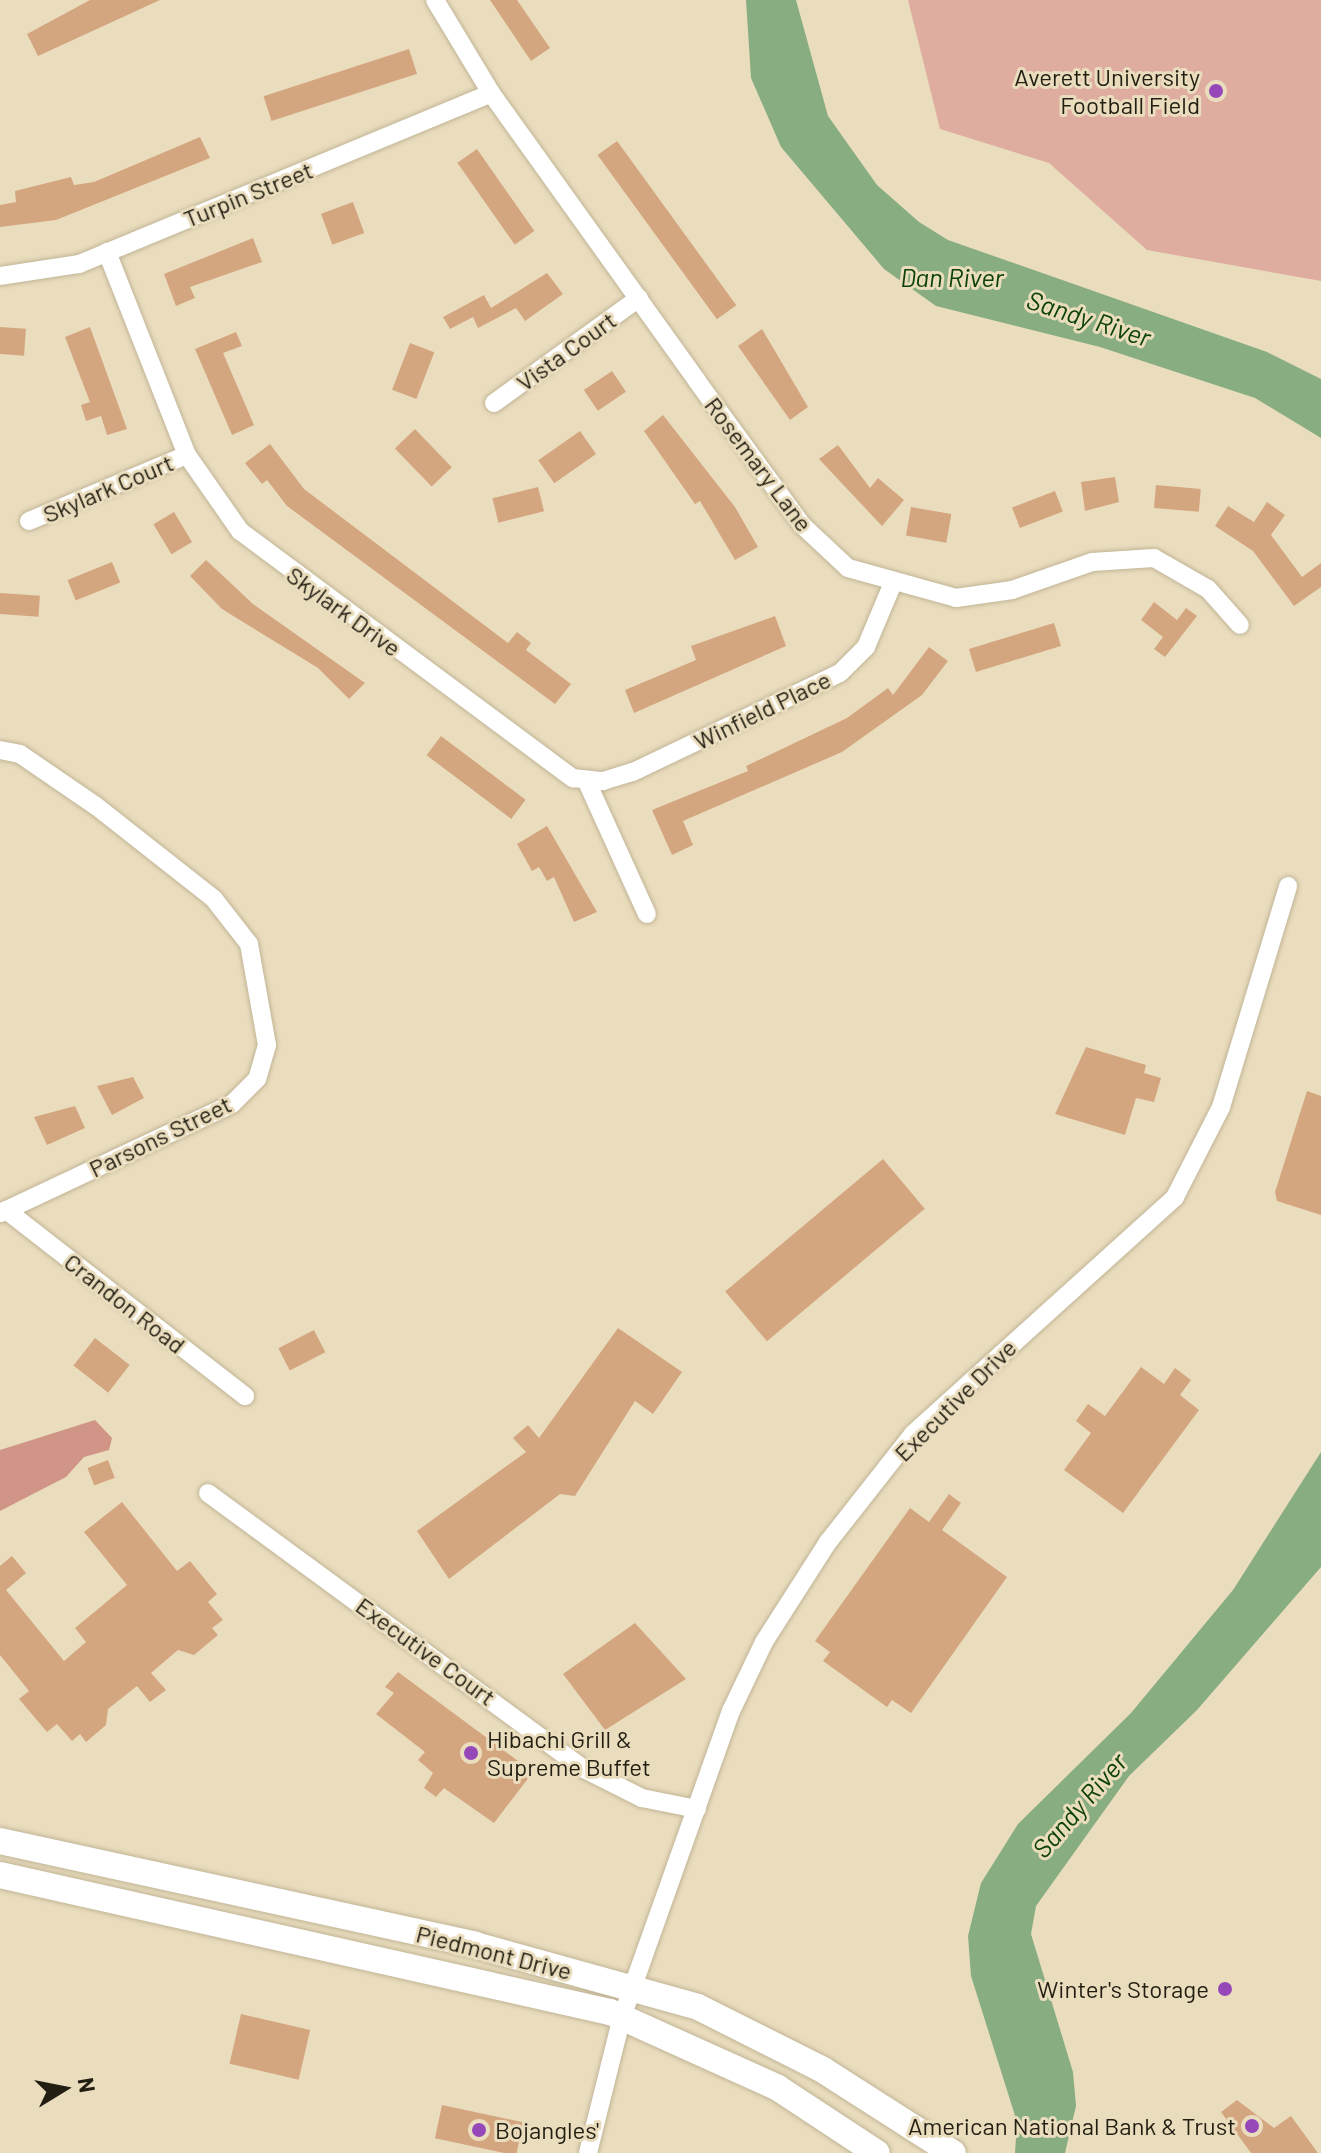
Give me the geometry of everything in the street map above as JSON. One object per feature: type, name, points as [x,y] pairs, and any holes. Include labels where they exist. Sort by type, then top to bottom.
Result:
[{"type":"main road","name":"Piedmont Drive","points":[[0,1841],[634,1988],[756,2033],[882,2105],[953,2153]]},
{"type":"main road","name":"Piedmont Drive","points":[[0,1875],[622,2017],[778,2088],[876,2152]]},
{"type":"street","name":"Rosemary Lane","points":[[435,0],[491,93],[639,298],[819,544],[848,568],[892,585],[985,596],[1092,562],[1154,558],[1208,589],[1240,625]]},
{"type":"street","name":"Turpin Street","points":[[0,276],[55,273],[491,93]]},
{"type":"street","name":"Skylark Drive","points":[[107,252],[187,455],[214,499],[263,551],[587,782]]},
{"type":"street","name":"Vista Court","points":[[494,403],[639,298]]},
{"type":"street","name":"Skylark Court","points":[[29,521],[187,455]]},
{"type":"street","name":"Winfield Place","points":[[587,782],[653,763],[840,673],[866,647],[892,585]]},
{"type":"street","name":"Parsons Street","points":[[0,750],[51,775],[233,920],[257,972],[267,1045],[257,1079],[232,1104],[3,1212]]},
{"type":"street","points":[[587,782],[647,914]]},
{"type":"street","name":"Executive Drive","points":[[588,2153],[622,2017],[750,1668],[828,1542],[936,1412],[1179,1192],[1221,1107],[1288,886]]},
{"type":"street","name":"Crandon Road","points":[[3,1212],[245,1396]]},
{"type":"street","name":"Executive Court","points":[[208,1493],[584,1769],[642,1798],[697,1809]]},
{"type":"shaded area","points":[[908,0],[1321,0],[1321,281],[1147,250],[1049,163],[940,129]]},
{"type":"shaded area","points":[[95,1420],[112,1438],[109,1450],[84,1457],[66,1477],[0,1511],[0,1450]]},
{"type":"water","name":"Dan River","points":[[746,0],[796,0],[828,116],[877,185],[919,222],[948,240],[1267,352],[1321,379],[1321,438],[1255,398],[1100,347],[936,306],[884,269],[781,147],[751,78]]},
{"type":"water","name":"Sandy River","points":[[1321,1452],[1321,1567],[1197,1710],[1129,1776],[1036,1906],[1031,1934],[1073,2072],[1076,2106],[1065,2153],[1015,2153],[1017,2122],[971,1976],[968,1936],[981,1883],[1018,1824],[1131,1713],[1233,1590]]},
{"type":"building","points":[[90,0],[160,0],[38,56],[27,34]]},
{"type":"building","points":[[490,0],[517,0],[550,48],[531,61]]},
{"type":"building","points":[[409,49],[417,74],[272,121],[263,96]]},
{"type":"building","points":[[200,137],[210,158],[56,220],[0,227],[0,205],[16,202],[15,191],[71,177],[74,185],[94,182]]},
{"type":"building","points":[[617,141],[736,305],[717,319],[598,155]]},
{"type":"building","points":[[477,149],[534,231],[515,245],[457,163]]},
{"type":"building","points":[[353,202],[364,233],[332,245],[321,214]]},
{"type":"building","points":[[253,238],[262,262],[190,287],[195,298],[176,306],[164,274]]},
{"type":"building","points":[[547,273],[563,294],[525,321],[516,308],[478,328],[473,317],[450,329],[443,317],[484,295],[491,308]]},
{"type":"building","points":[[0,327],[26,329],[24,356],[0,354]]},
{"type":"building","points":[[90,327],[127,429],[107,435],[101,416],[86,421],[81,405],[90,402],[65,337]]},
{"type":"building","points":[[762,329],[808,407],[790,420],[738,346]]},
{"type":"building","points":[[236,332],[242,346],[223,353],[254,425],[232,435],[195,349]]},
{"type":"building","points":[[410,343],[434,352],[416,399],[392,390]]},
{"type":"building","points":[[612,371],[626,392],[598,411],[584,390]]},
{"type":"building","points":[[663,415],[735,507],[758,547],[735,560],[700,501],[695,504],[644,431]]},
{"type":"building","points":[[415,429],[452,467],[432,487],[395,448]]},
{"type":"building","points":[[580,431],[596,454],[554,483],[538,460]]},
{"type":"building","points":[[270,444],[304,489],[508,643],[517,632],[531,643],[526,650],[571,684],[555,704],[287,506],[267,480],[262,484],[245,463]]},
{"type":"building","points":[[838,445],[870,488],[878,478],[904,500],[882,526],[819,459]]},
{"type":"building","points":[[1115,477],[1119,502],[1085,511],[1081,482]]},
{"type":"building","points":[[1156,485],[1201,489],[1199,512],[1154,508]]},
{"type":"building","points":[[538,487],[544,511],[498,523],[492,498]]},
{"type":"building","points":[[1055,491],[1063,512],[1020,528],[1012,507]]},
{"type":"building","points":[[1267,502],[1285,515],[1271,535],[1302,577],[1321,563],[1321,587],[1294,606],[1253,551],[1215,526],[1228,506],[1254,522]]},
{"type":"building","points":[[911,507],[951,514],[946,543],[906,536]]},
{"type":"building","points":[[174,512],[192,542],[171,554],[153,524]]},
{"type":"building","points":[[206,560],[253,604],[365,683],[349,699],[318,668],[222,609],[190,576]]},
{"type":"building","points":[[112,562],[120,582],[76,600],[67,580]]},
{"type":"building","points":[[0,593],[40,596],[38,617],[0,614]]},
{"type":"building","points":[[1154,602],[1177,620],[1186,608],[1197,616],[1165,657],[1154,649],[1163,637],[1141,620]]},
{"type":"building","points":[[775,616],[786,646],[634,713],[625,690],[696,660],[691,646]]},
{"type":"building","points":[[1054,623],[1061,646],[976,672],[969,649]]},
{"type":"building","points":[[929,647],[948,661],[922,695],[842,752],[683,821],[693,845],[672,855],[652,810],[748,771],[746,766],[847,718],[888,688],[893,695]]},
{"type":"building","points":[[441,736],[526,800],[511,819],[427,755]]},
{"type":"building","points":[[547,826],[597,912],[574,922],[554,877],[547,881],[539,867],[532,871],[517,844]]},
{"type":"building","points":[[1086,1047],[1146,1065],[1144,1073],[1161,1078],[1154,1102],[1136,1098],[1125,1135],[1055,1114]]},
{"type":"building","points":[[133,1077],[144,1098],[112,1115],[97,1086]]},
{"type":"building","points":[[1307,1091],[1321,1096],[1321,1215],[1277,1201],[1275,1192]]},
{"type":"building","points":[[75,1106],[85,1128],[47,1145],[34,1117]]},
{"type":"building","points":[[883,1159],[925,1209],[767,1341],[725,1291]]},
{"type":"building","points":[[618,1328],[682,1372],[653,1414],[635,1401],[575,1496],[560,1494],[449,1579],[417,1531],[526,1452],[513,1438],[528,1425],[539,1438]]},
{"type":"building","points":[[314,1330],[325,1352],[290,1370],[278,1348]]},
{"type":"building","points":[[95,1338],[130,1365],[108,1393],[73,1366]]},
{"type":"building","points":[[1141,1367],[1164,1384],[1175,1368],[1191,1380],[1180,1395],[1199,1410],[1123,1513],[1064,1470],[1091,1433],[1076,1421],[1088,1404],[1105,1416]]},
{"type":"building","points":[[108,1460],[115,1478],[94,1486],[87,1468]]},
{"type":"building","points":[[949,1494],[961,1503],[942,1530],[1007,1577],[911,1713],[892,1700],[887,1707],[823,1661],[830,1652],[815,1641],[910,1508],[929,1522]]},
{"type":"building","points":[[122,1502],[177,1571],[190,1561],[217,1594],[208,1602],[223,1620],[212,1628],[218,1635],[194,1655],[178,1650],[151,1673],[166,1690],[150,1702],[137,1686],[108,1709],[106,1725],[86,1742],[80,1734],[72,1741],[57,1724],[47,1732],[19,1699],[29,1691],[0,1655],[0,1566],[12,1556],[26,1573],[6,1590],[64,1661],[86,1642],[75,1628],[127,1585],[84,1532]]},
{"type":"building","points":[[635,1623],[686,1679],[605,1730],[563,1674]]},
{"type":"building","points":[[398,1672],[533,1772],[494,1823],[444,1788],[436,1797],[424,1788],[433,1773],[418,1760],[425,1752],[376,1714],[394,1693],[385,1687]]},
{"type":"building","points":[[241,2014],[310,2030],[299,2080],[230,2064]]},
{"type":"building","name":"American National Bank & Trust","points":[[1237,2100],[1274,2128],[1291,2116],[1318,2153],[1251,2153],[1221,2112]]},
{"type":"building","name":"Bojangles'","points":[[442,2105],[523,2122],[517,2153],[435,2138]]},
{"type":"place","name":"Averett University Football Field","points":[[1216,91]]},
{"type":"place","name":"Hibachi Grill & Supreme Buffet","points":[[471,1753]]},
{"type":"place","name":"Winter's Storage","points":[[1225,1989]]},
{"type":"place","name":"American National Bank & Trust","points":[[1252,2126]]},
{"type":"place","name":"Bojangles'","points":[[479,2130]]}]
